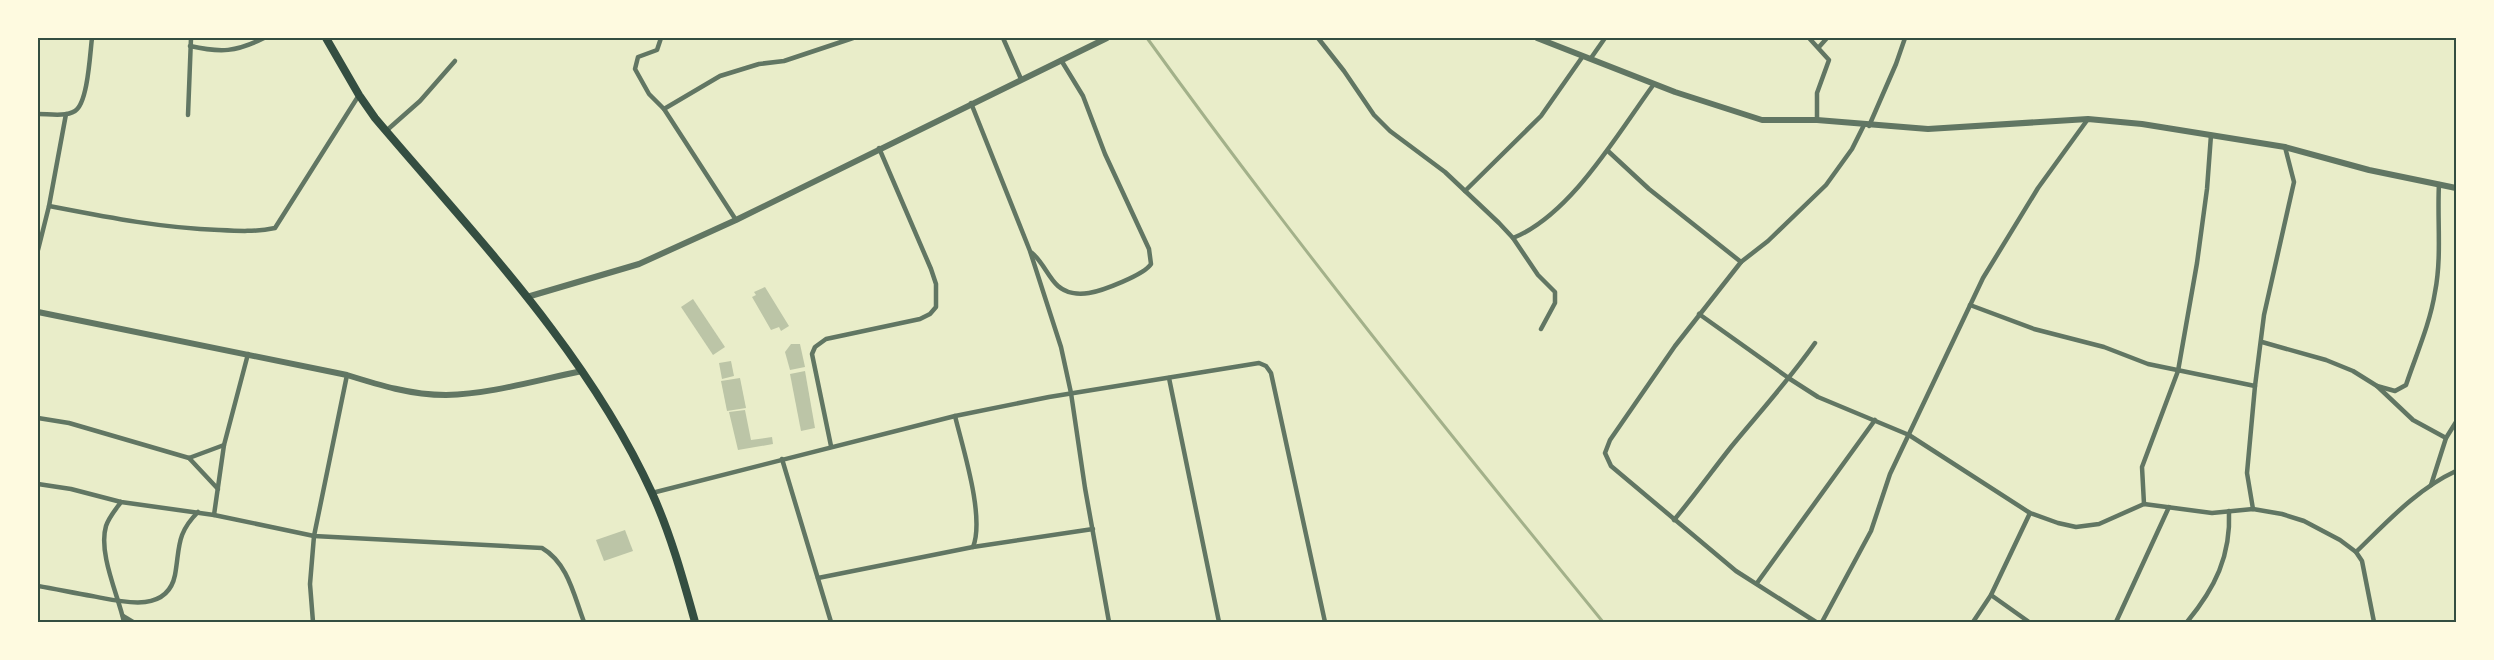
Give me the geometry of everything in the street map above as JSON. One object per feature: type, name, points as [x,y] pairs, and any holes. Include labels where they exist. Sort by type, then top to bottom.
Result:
[{"type":"highway","points":[[326,38],[359,95],[386,131],[527,297],[604,404],[652,494],[681,570],[695,622]]},
{"type":"street","points":[[38,114],[66,114],[79,107],[84,97],[92,38]]},
{"type":"street","points":[[188,115],[191,38]]},
{"type":"street","points":[[190,46],[212,51],[232,51],[264,38]]},
{"type":"street","points":[[661,38],[657,50],[638,57],[635,69],[649,94],[664,109],[736,220]]},
{"type":"street","points":[[664,109],[720,76],[739,69],[784,61],[853,38]]},
{"type":"street","points":[[1003,38],[1022,79]]},
{"type":"street","points":[[527,297],[639,264],[736,220],[1107,38]]},
{"type":"street","points":[[1318,38],[1344,71],[1374,116],[1390,131],[1445,172],[1465,191],[1513,238],[1538,275],[1555,292],[1555,303],[1541,329]]},
{"type":"street","points":[[1537,38],[1654,84],[1762,120],[1817,120],[1928,129],[1976,128],[2088,119],[2142,124],[2285,147],[2369,170],[2457,188]]},
{"type":"street","points":[[1591,58],[1605,38]]},
{"type":"street","points":[[1809,38],[1829,60],[1817,93],[1817,120]]},
{"type":"street","points":[[1819,47],[1827,38]]},
{"type":"street","points":[[1816,622],[1736,571],[1611,466],[1605,453],[1610,440],[1641,395],[1741,262],[1768,241],[1826,185],[1867,125],[1896,64],[1905,38]]},
{"type":"street","points":[[1465,191],[1541,116],[1583,56]]},
{"type":"street","points":[[1030,251],[1057,285],[1068,292],[1086,294],[1096,292],[1144,271],[1151,264],[1149,249],[1105,154],[1083,96],[1061,60]]},
{"type":"street","points":[[386,131],[420,102],[455,61]]},
{"type":"street","points":[[1513,238],[1541,223],[1577,187],[1608,151],[1654,84]]},
{"type":"street","points":[[49,206],[181,229],[242,231],[274,228],[281,221],[359,95]]},
{"type":"street","points":[[971,103],[1030,251],[1061,347],[1071,393],[1109,622]]},
{"type":"street","points":[[38,250],[49,206],[66,114]]},
{"type":"street","points":[[1822,622],[1871,531],[1890,474],[1983,278],[2037,188],[2088,119]]},
{"type":"street","points":[[2144,504],[2142,467],[2178,371],[2199,253],[2211,135]]},
{"type":"street","points":[[2253,509],[2247,472],[2255,386],[2264,315],[2294,182],[2285,147]]},
{"type":"street","points":[[831,446],[812,354],[815,347],[826,339],[920,319],[930,314],[936,307],[936,284],[931,268],[879,148]]},
{"type":"street","points":[[1608,151],[1649,189],[1741,262]]},
{"type":"street","points":[[2377,386],[2395,391],[2406,385],[2424,336],[2435,292],[2439,184]]},
{"type":"street","points":[[1970,305],[2034,329],[2104,347],[2148,364],[2255,386]]},
{"type":"street","points":[[38,312],[347,375],[389,388],[446,394],[479,391],[582,371]]},
{"type":"street","points":[[1700,314],[1818,397],[1909,435],[2030,513],[2058,523],[2090,526],[2144,504],[2212,513],[2253,509],[2304,521],[2340,540],[2356,552],[2362,561],[2374,622]]},
{"type":"street","points":[[2262,342],[2326,360],[2352,371],[2377,386],[2413,420],[2446,438]]},
{"type":"street","points":[[1674,520],[1790,379],[1815,343]]},
{"type":"street","points":[[214,515],[224,445],[248,354]]},
{"type":"street","points":[[652,494],[831,446],[955,416],[1071,393],[1259,363],[1269,369],[1325,622]]},
{"type":"street","points":[[313,622],[310,584],[314,536],[347,375]]},
{"type":"street","points":[[1169,378],[1219,622]]},
{"type":"street","points":[[955,416],[978,527],[973,548]]},
{"type":"street","points":[[38,418],[69,423],[189,458],[218,489]]},
{"type":"street","points":[[1757,584],[1875,420]]},
{"type":"street","points":[[2431,485],[2446,438],[2457,422]]},
{"type":"street","points":[[189,458],[224,445]]},
{"type":"street","points":[[782,459],[831,622]]},
{"type":"street","points":[[2356,552],[2405,505],[2431,485],[2457,471]]},
{"type":"street","points":[[38,484],[71,489],[121,502],[198,512],[314,536],[542,548],[554,555],[562,566],[584,622]]},
{"type":"street","points":[[121,502],[109,519],[105,536],[117,601],[124,622]]},
{"type":"street","points":[[2116,622],[2169,507]]},
{"type":"street","points":[[2187,622],[2200,607],[2216,581],[2229,539],[2229,511]]},
{"type":"street","points":[[38,586],[136,604],[156,599],[170,589],[175,574],[179,538],[189,521],[198,512]]},
{"type":"street","points":[[1973,622],[1991,595],[2030,513]]},
{"type":"street","points":[[818,578],[973,548],[1093,529]]},
{"type":"street","points":[[1991,595],[2029,622]]},
{"type":"street","points":[[122,615],[134,622]]},
{"type":"building","points":[[765,287],[789,326],[781,331],[779,327],[771,330],[752,297],[756,295],[754,292]]},
{"type":"building","points":[[693,299],[725,347],[713,355],[681,307]]},
{"type":"building","points":[[791,344],[800,344],[805,367],[790,370],[785,352]]},
{"type":"building","points":[[731,361],[734,376],[722,379],[719,363]]},
{"type":"building","points":[[805,371],[815,428],[801,431],[790,374]]},
{"type":"building","points":[[740,378],[746,408],[727,411],[721,381]]},
{"type":"building","points":[[745,410],[751,440],[772,437],[773,444],[738,450],[729,412]]},
{"type":"building","points":[[625,530],[633,551],[604,561],[596,540]]},
{"type":"waterway","points":[[1147,38],[1314,261],[1603,622]]}]
